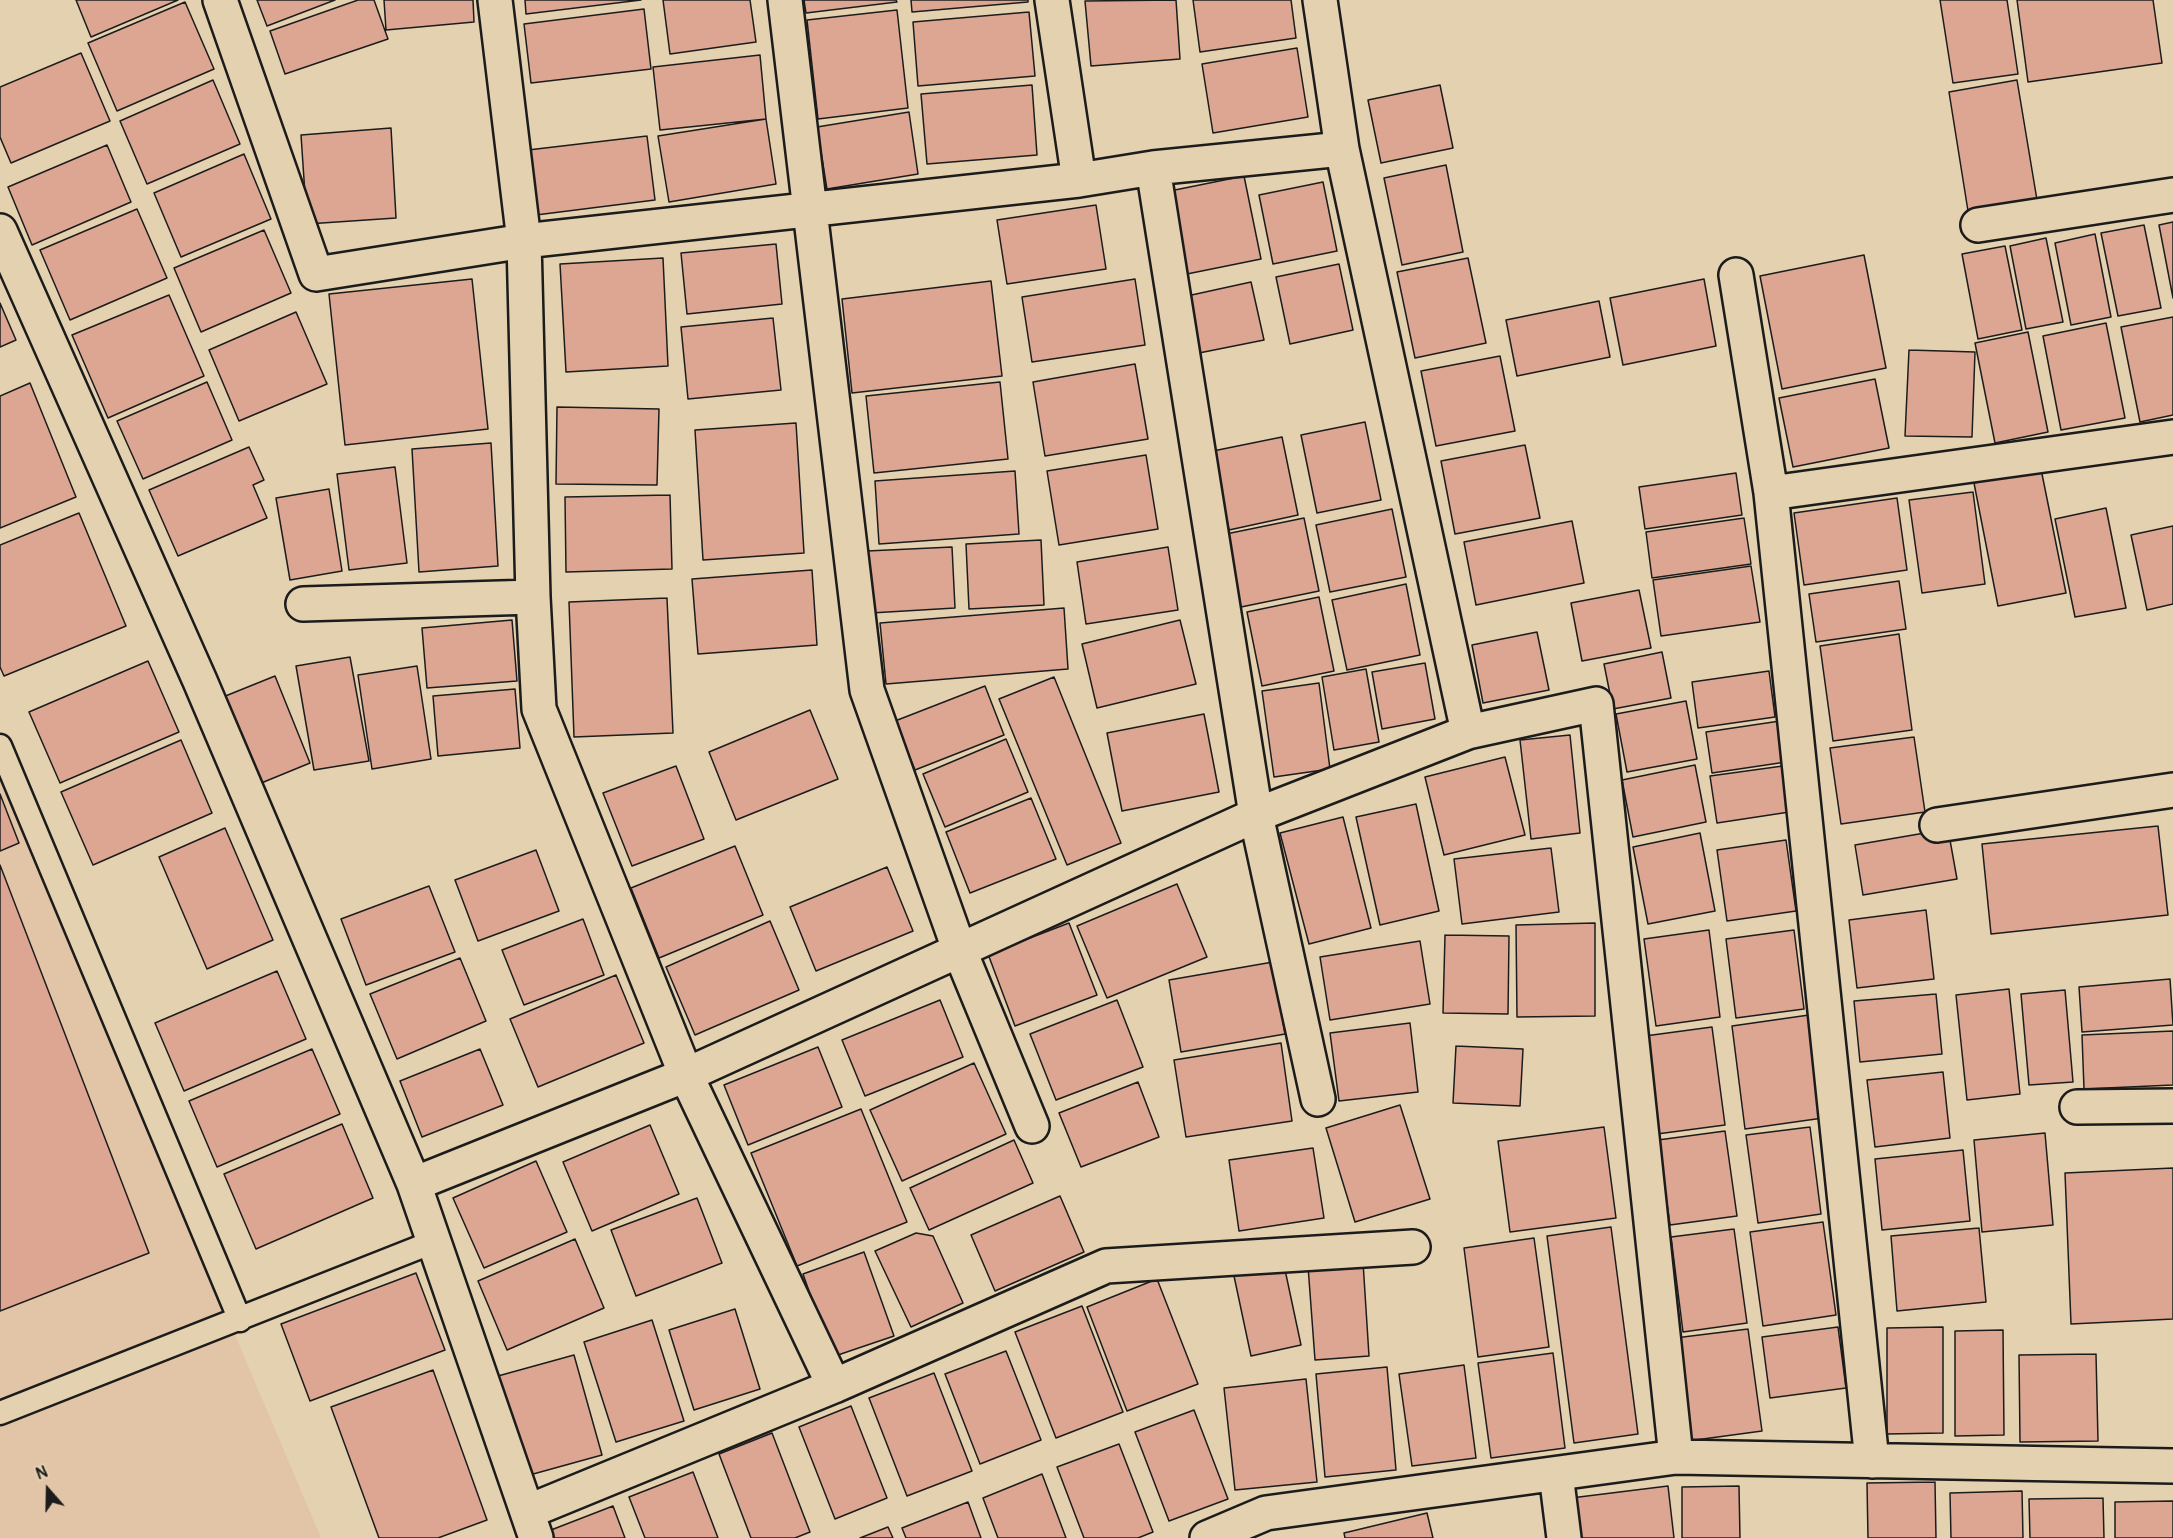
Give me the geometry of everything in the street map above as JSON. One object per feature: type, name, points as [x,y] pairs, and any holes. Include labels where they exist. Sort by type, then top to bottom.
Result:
[{"type":"street","points":[[220,0],[316,274],[524,241],[811,211],[1079,180],[1153,168],[1342,149]]},
{"type":"street","points":[[495,0],[524,241],[533,597],[539,709],[686,1074],[834,1386]]},
{"type":"street","points":[[785,0],[867,690],[959,949],[1032,1126]]},
{"type":"street","points":[[1052,0],[1079,180]]},
{"type":"street","points":[[1320,0],[1342,149],[1468,732]]},
{"type":"street","points":[[1153,168],[1256,815],[1318,1099]]},
{"type":"street","points":[[1978,225],[2173,195]]},
{"type":"street","points":[[0,231],[195,670],[414,1184],[532,1525],[834,1386],[1106,1266],[1413,1247]]},
{"type":"street","points":[[1736,275],[1770,493],[1872,1461]]},
{"type":"street","points":[[1770,493],[2173,437]]},
{"type":"street","points":[[303,604],[533,597]]},
{"type":"street","points":[[414,1184],[686,1074],[1256,815],[1468,732],[1596,704],[1676,1457]]},
{"type":"street","points":[[1937,825],[2173,790]]},
{"type":"street","points":[[2077,1107],[2173,1106]]},
{"type":"street","points":[[1207,1538],[1266,1513],[1676,1457],[2173,1466]]},
{"type":"street","points":[[1556,1474],[1564,1538]]},
{"type":"lane","points":[[0,746],[240,1320]]},
{"type":"lane","points":[[0,1413],[433,1242]]},
{"type":"shaded area","points":[[0,780],[321,1538],[0,1538]]},
{"type":"building","points":[[76,0],[178,0],[91,37]]},
{"type":"building","points":[[257,0],[335,0],[267,26]]},
{"type":"building","points":[[358,0],[374,0],[388,39],[285,74],[270,31]]},
{"type":"building","points":[[384,0],[473,0],[474,22],[386,30]]},
{"type":"building","points":[[525,0],[641,0],[526,14]]},
{"type":"building","points":[[663,0],[750,0],[756,42],[670,54]]},
{"type":"building","points":[[804,0],[896,0],[897,2],[806,13]]},
{"type":"building","points":[[911,0],[1028,0],[1028,2],[912,12]]},
{"type":"building","points":[[1176,0],[1180,59],[1091,66],[1085,1]]},
{"type":"building","points":[[1193,0],[1291,0],[1296,38],[1200,52]]},
{"type":"building","points":[[1940,0],[2007,0],[2018,74],[1953,83]]},
{"type":"building","points":[[2017,0],[2153,0],[2162,63],[2028,82]]},
{"type":"building","points":[[185,2],[214,69],[117,111],[88,43]]},
{"type":"building","points":[[644,9],[651,69],[531,83],[524,24]]},
{"type":"building","points":[[897,10],[908,108],[818,119],[807,20]]},
{"type":"building","points":[[1029,12],[1035,76],[918,86],[913,22]]},
{"type":"building","points":[[1297,48],[1308,117],[1213,133],[1202,64]]},
{"type":"building","points":[[81,53],[110,121],[11,163],[0,137],[0,87]]},
{"type":"building","points":[[760,55],[766,119],[660,130],[653,67]]},
{"type":"building","points":[[213,80],[240,144],[147,184],[120,121]]},
{"type":"building","points":[[2017,80],[2037,200],[1968,211],[1949,92]]},
{"type":"building","points":[[1032,85],[1037,155],[927,164],[921,94]]},
{"type":"building","points":[[1440,85],[1453,148],[1381,163],[1368,100]]},
{"type":"building","points":[[909,112],[918,174],[827,189],[817,127]]},
{"type":"building","points":[[766,119],[776,184],[669,202],[658,136]]},
{"type":"building","points":[[391,128],[396,218],[307,224],[301,135]]},
{"type":"building","points":[[647,136],[655,200],[536,215],[528,150]]},
{"type":"building","points":[[107,145],[131,202],[32,245],[8,187]]},
{"type":"building","points":[[244,154],[271,219],[181,257],[154,193]]},
{"type":"building","points":[[1446,165],[1463,252],[1402,265],[1384,178]]},
{"type":"building","points":[[1244,176],[1261,259],[1182,275],[1165,192]]},
{"type":"building","points":[[1323,182],[1337,251],[1273,264],[1259,195]]},
{"type":"building","points":[[1096,205],[1106,269],[1007,284],[997,220]]},
{"type":"building","points":[[137,209],[167,278],[70,320],[40,250]]},
{"type":"building","points":[[2173,222],[2173,298],[2159,225]]},
{"type":"building","points":[[2144,225],[2161,308],[2118,316],[2101,233]]},
{"type":"building","points":[[264,230],[291,293],[201,332],[174,268]]},
{"type":"building","points":[[2095,234],[2111,317],[2071,325],[2055,243]]},
{"type":"building","points":[[2046,238],[2063,322],[2026,329],[2010,246]]},
{"type":"building","points":[[776,244],[782,304],[687,314],[681,253]]},
{"type":"building","points":[[2005,246],[2022,330],[1978,339],[1962,254]]},
{"type":"building","points":[[1864,255],[1886,368],[1782,389],[1760,276]]},
{"type":"building","points":[[663,258],[668,366],[566,372],[560,264]]},
{"type":"building","points":[[1468,258],[1486,343],[1415,358],[1397,272]]},
{"type":"building","points":[[1339,264],[1353,330],[1290,344],[1276,277]]},
{"type":"building","points":[[472,279],[488,429],[345,445],[329,294]]},
{"type":"building","points":[[1135,279],[1145,345],[1032,362],[1022,297]]},
{"type":"building","points":[[1704,279],[1716,346],[1623,365],[1610,298]]},
{"type":"building","points":[[991,281],[1002,376],[852,393],[842,299]]},
{"type":"building","points":[[1251,282],[1264,340],[1199,353],[1187,296]]},
{"type":"building","points":[[169,295],[204,376],[108,418],[72,335]]},
{"type":"building","points":[[1599,301],[1610,357],[1517,376],[1506,320]]},
{"type":"building","points":[[0,303],[16,340],[0,347]]},
{"type":"building","points":[[296,312],[327,384],[239,421],[209,350]]},
{"type":"building","points":[[2173,317],[2173,415],[2140,422],[2121,327]]},
{"type":"building","points":[[773,318],[781,390],[688,399],[681,327]]},
{"type":"building","points":[[2106,323],[2125,418],[2061,430],[2043,336]]},
{"type":"building","points":[[2028,332],[2048,432],[1995,443],[1975,343]]},
{"type":"building","points":[[1909,350],[1975,352],[1972,437],[1905,436]]},
{"type":"building","points":[[1500,356],[1515,431],[1436,446],[1421,371]]},
{"type":"building","points":[[1135,364],[1148,439],[1045,456],[1033,382]]},
{"type":"building","points":[[1875,379],[1889,448],[1793,467],[1779,398]]},
{"type":"building","points":[[207,382],[232,440],[143,479],[117,421]]},
{"type":"building","points":[[1000,382],[1008,459],[874,473],[866,396]]},
{"type":"building","points":[[30,383],[76,497],[0,528],[0,396]]},
{"type":"building","points":[[557,407],[659,409],[657,485],[556,484]]},
{"type":"building","points":[[1365,422],[1381,500],[1317,513],[1301,435]]},
{"type":"building","points":[[796,423],[804,553],[703,560],[695,430]]},
{"type":"building","points":[[1282,437],[1298,515],[1229,530],[1213,451]]},
{"type":"building","points":[[491,443],[498,566],[419,572],[412,449]]},
{"type":"building","points":[[1525,445],[1540,518],[1455,534],[1441,461]]},
{"type":"building","points":[[249,447],[264,480],[253,485],[267,518],[178,556],[149,490]]},
{"type":"building","points":[[1146,455],[1158,529],[1059,545],[1047,471]]},
{"type":"building","points":[[395,467],[407,563],[349,570],[337,474]]},
{"type":"building","points":[[2041,469],[2066,593],[1998,606],[1974,483]]},
{"type":"building","points":[[1015,471],[1019,534],[879,544],[875,481]]},
{"type":"building","points":[[1736,473],[1742,515],[1645,529],[1639,487]]},
{"type":"building","points":[[329,489],[342,571],[290,580],[276,498]]},
{"type":"building","points":[[1973,492],[1985,584],[1922,593],[1909,500]]},
{"type":"building","points":[[670,495],[672,569],[566,572],[565,497]]},
{"type":"building","points":[[1897,498],[1907,570],[1804,585],[1794,513]]},
{"type":"building","points":[[2106,508],[2126,608],[2075,617],[2055,519]]},
{"type":"building","points":[[1392,509],[1406,577],[1330,592],[1316,525]]},
{"type":"building","points":[[79,513],[126,626],[4,676],[0,667],[0,545]]},
{"type":"building","points":[[1304,518],[1319,591],[1241,607],[1226,534]]},
{"type":"building","points":[[1744,518],[1751,564],[1652,578],[1646,532]]},
{"type":"building","points":[[1572,521],[1584,583],[1476,605],[1464,542]]},
{"type":"building","points":[[2173,526],[2173,604],[2147,610],[2131,535]]},
{"type":"building","points":[[1041,540],[1044,605],[969,609],[966,544]]},
{"type":"building","points":[[952,547],[955,608],[871,613],[867,551]]},
{"type":"building","points":[[1168,547],[1178,610],[1086,624],[1077,562]]},
{"type":"building","points":[[1751,566],[1760,622],[1661,636],[1653,580]]},
{"type":"building","points":[[812,570],[817,645],[698,654],[692,579]]},
{"type":"building","points":[[1899,581],[1906,629],[1816,642],[1809,594]]},
{"type":"building","points":[[1406,584],[1420,655],[1347,670],[1332,600]]},
{"type":"building","points":[[1639,590],[1651,648],[1582,661],[1571,603]]},
{"type":"building","points":[[1319,597],[1334,671],[1262,686],[1247,612]]},
{"type":"building","points":[[667,598],[673,733],[574,737],[569,602]]},
{"type":"building","points":[[1064,608],[1068,669],[886,684],[880,623]]},
{"type":"building","points":[[512,620],[517,681],[427,688],[422,628]]},
{"type":"building","points":[[1180,620],[1196,684],[1097,708],[1082,644]]},
{"type":"building","points":[[1537,632],[1549,690],[1483,703],[1472,645]]},
{"type":"building","points":[[1899,634],[1912,730],[1833,741],[1820,646]]},
{"type":"building","points":[[1662,652],[1671,698],[1613,709],[1604,664]]},
{"type":"building","points":[[350,657],[369,761],[314,770],[296,666]]},
{"type":"building","points":[[148,661],[179,732],[60,783],[29,712]]},
{"type":"building","points":[[1425,663],[1435,719],[1382,729],[1372,672]]},
{"type":"building","points":[[417,666],[431,759],[372,769],[358,675]]},
{"type":"building","points":[[1366,669],[1379,742],[1334,750],[1322,677]]},
{"type":"building","points":[[1769,671],[1775,717],[1698,728],[1692,682]]},
{"type":"building","points":[[275,676],[310,763],[254,786],[218,699]]},
{"type":"building","points":[[1054,677],[1121,843],[1067,865],[999,699]]},
{"type":"building","points":[[1319,683],[1330,769],[1274,777],[1262,691]]},
{"type":"building","points":[[985,686],[1004,735],[915,770],[895,721]]},
{"type":"building","points":[[515,689],[520,748],[438,756],[433,696]]},
{"type":"building","points":[[1686,701],[1697,759],[1627,772],[1616,714]]},
{"type":"building","points":[[810,710],[838,779],[736,820],[709,752]]},
{"type":"building","points":[[1204,714],[1219,792],[1122,811],[1107,733]]},
{"type":"building","points":[[1780,721],[1786,762],[1712,773],[1706,732]]},
{"type":"building","points":[[1570,735],[1580,833],[1531,839],[1520,740]]},
{"type":"building","points":[[1914,737],[1925,812],[1841,824],[1830,748]]},
{"type":"building","points":[[1006,739],[1028,792],[945,827],[923,774]]},
{"type":"building","points":[[181,740],[212,813],[93,865],[61,792]]},
{"type":"building","points":[[1505,757],[1525,835],[1444,855],[1425,777]]},
{"type":"building","points":[[1695,765],[1706,822],[1633,837],[1622,780]]},
{"type":"building","points":[[1790,765],[1796,811],[1717,823],[1710,776]]},
{"type":"building","points":[[676,766],[704,839],[632,866],[603,793]]},
{"type":"building","points":[[0,794],[19,843],[0,851]]},
{"type":"building","points":[[1031,798],[1056,859],[970,893],[946,832]]},
{"type":"building","points":[[1416,804],[1439,911],[1380,925],[1356,817]]},
{"type":"building","points":[[1343,817],[1371,928],[1309,944],[1280,833]]},
{"type":"building","points":[[2158,826],[2168,915],[1991,934],[1982,844]]},
{"type":"building","points":[[225,828],[273,940],[207,969],[159,857]]},
{"type":"building","points":[[1948,829],[1957,879],[1863,895],[1855,845]]},
{"type":"building","points":[[1700,833],[1715,911],[1648,924],[1633,847]]},
{"type":"building","points":[[1786,840],[1796,911],[1727,921],[1717,850]]},
{"type":"building","points":[[735,846],[763,915],[659,958],[631,888]]},
{"type":"building","points":[[1551,848],[1559,912],[1462,924],[1454,859]]},
{"type":"building","points":[[536,850],[559,911],[478,941],[455,880]]},
{"type":"building","points":[[0,865],[149,1253],[0,1311]]},
{"type":"building","points":[[887,867],[913,931],[816,971],[790,907]]},
{"type":"building","points":[[1177,884],[1207,957],[1107,998],[1077,926]]},
{"type":"building","points":[[429,886],[455,952],[366,985],[341,919]]},
{"type":"building","points":[[1926,910],[1934,979],[1857,988],[1849,920]]},
{"type":"building","points":[[583,919],[604,975],[524,1005],[502,950]]},
{"type":"building","points":[[770,921],[799,990],[695,1035],[666,967]]},
{"type":"building","points":[[1069,923],[1097,995],[1015,1026],[988,954]]},
{"type":"building","points":[[1595,923],[1595,1016],[1517,1017],[1516,925]]},
{"type":"building","points":[[1709,930],[1720,1017],[1656,1026],[1644,939]]},
{"type":"building","points":[[1794,930],[1804,1009],[1736,1018],[1726,939]]},
{"type":"building","points":[[1445,935],[1509,936],[1508,1014],[1443,1013]]},
{"type":"building","points":[[1420,941],[1430,1004],[1330,1020],[1320,957]]},
{"type":"building","points":[[460,958],[486,1021],[397,1059],[370,994]]},
{"type":"building","points":[[1273,962],[1285,1034],[1181,1052],[1169,980]]},
{"type":"building","points":[[277,971],[306,1039],[184,1091],[155,1023]]},
{"type":"building","points":[[616,975],[644,1043],[538,1087],[510,1019]]},
{"type":"building","points":[[2170,979],[2173,1025],[2082,1032],[2079,987]]},
{"type":"building","points":[[2009,989],[2020,1094],[1967,1100],[1956,995]]},
{"type":"building","points":[[2065,990],[2073,1082],[2029,1085],[2021,994]]},
{"type":"building","points":[[1936,994],[1942,1054],[1860,1062],[1854,1001]]},
{"type":"building","points":[[940,1000],[963,1057],[865,1096],[842,1040]]},
{"type":"building","points":[[1117,1000],[1143,1067],[1056,1100],[1030,1034]]},
{"type":"building","points":[[1809,1015],[1823,1118],[1745,1129],[1732,1026]]},
{"type":"building","points":[[1410,1023],[1418,1092],[1339,1101],[1330,1033]]},
{"type":"building","points":[[1712,1027],[1725,1125],[1657,1134],[1645,1036]]},
{"type":"building","points":[[2173,1031],[2173,1085],[2084,1089],[2082,1035]]},
{"type":"building","points":[[1281,1043],[1292,1121],[1186,1137],[1174,1060]]},
{"type":"building","points":[[1456,1046],[1523,1049],[1520,1106],[1453,1103]]},
{"type":"building","points":[[818,1047],[842,1107],[748,1145],[724,1085]]},
{"type":"building","points":[[312,1049],[340,1114],[217,1167],[189,1101]]},
{"type":"building","points":[[480,1049],[503,1105],[422,1137],[400,1081]]},
{"type":"building","points":[[974,1063],[1006,1134],[902,1181],[870,1110]]},
{"type":"building","points":[[1943,1072],[1950,1138],[1875,1147],[1867,1080]]},
{"type":"building","points":[[1138,1082],[1159,1137],[1081,1167],[1059,1113]]},
{"type":"building","points":[[1400,1105],[1430,1199],[1355,1222],[1326,1128]]},
{"type":"building","points":[[861,1109],[907,1222],[797,1266],[751,1153]]},
{"type":"building","points":[[342,1124],[373,1198],[256,1249],[224,1174]]},
{"type":"building","points":[[650,1125],[679,1194],[592,1231],[563,1162]]},
{"type":"building","points":[[1604,1127],[1616,1218],[1510,1232],[1498,1141]]},
{"type":"building","points":[[1810,1127],[1821,1214],[1758,1223],[1746,1135]]},
{"type":"building","points":[[1725,1131],[1737,1216],[1670,1225],[1658,1140]]},
{"type":"building","points":[[2045,1133],[2053,1225],[1982,1232],[1974,1140]]},
{"type":"building","points":[[1014,1140],[1033,1183],[929,1230],[910,1188]]},
{"type":"building","points":[[1313,1148],[1324,1218],[1239,1231],[1229,1160]]},
{"type":"building","points":[[1963,1150],[1970,1221],[1882,1230],[1875,1159]]},
{"type":"building","points":[[536,1161],[567,1232],[484,1268],[453,1198]]},
{"type":"building","points":[[2173,1168],[2173,1319],[2071,1324],[2065,1173]]},
{"type":"building","points":[[1060,1196],[1084,1252],[995,1291],[971,1235]]},
{"type":"building","points":[[697,1198],[722,1263],[636,1296],[611,1230]]},
{"type":"building","points":[[1823,1222],[1836,1315],[1763,1326],[1750,1232]]},
{"type":"building","points":[[1611,1227],[1638,1434],[1574,1443],[1547,1236]]},
{"type":"building","points":[[1979,1228],[1986,1302],[1897,1311],[1891,1236]]},
{"type":"building","points":[[1734,1229],[1747,1323],[1683,1332],[1671,1237]]},
{"type":"building","points":[[916,1233],[933,1236],[963,1303],[911,1327],[875,1251]]},
{"type":"building","points":[[1534,1238],[1549,1347],[1478,1357],[1464,1248]]},
{"type":"building","points":[[575,1239],[604,1308],[507,1350],[478,1281]]},
{"type":"building","points":[[864,1252],[894,1336],[832,1357],[803,1274]]},
{"type":"building","points":[[1363,1262],[1369,1356],[1315,1360],[1308,1266]]},
{"type":"building","points":[[1284,1265],[1301,1345],[1251,1356],[1234,1276]]},
{"type":"building","points":[[416,1273],[445,1350],[310,1401],[281,1324]]},
{"type":"building","points":[[1157,1279],[1198,1384],[1127,1411],[1087,1307]]},
{"type":"building","points":[[1082,1306],[1123,1412],[1056,1438],[1015,1332]]},
{"type":"building","points":[[735,1309],[760,1389],[694,1410],[669,1330]]},
{"type":"building","points":[[652,1320],[684,1421],[616,1442],[584,1342]]},
{"type":"building","points":[[1838,1327],[1846,1388],[1770,1398],[1762,1337]]},
{"type":"building","points":[[1943,1327],[1943,1433],[1887,1434],[1887,1328]]},
{"type":"building","points":[[1748,1329],[1762,1431],[1688,1441],[1675,1338]]},
{"type":"building","points":[[2003,1330],[2004,1435],[1955,1436],[1955,1331]]},
{"type":"building","points":[[1006,1351],[1041,1440],[980,1464],[945,1374]]},
{"type":"building","points":[[1553,1353],[1565,1448],[1491,1458],[1478,1363]]},
{"type":"building","points":[[2096,1354],[2098,1441],[2020,1442],[2019,1355]]},
{"type":"building","points":[[574,1355],[602,1455],[526,1476],[498,1376]]},
{"type":"building","points":[[1464,1365],[1476,1458],[1412,1466],[1399,1374]]},
{"type":"building","points":[[1387,1367],[1396,1470],[1325,1477],[1316,1374]]},
{"type":"building","points":[[433,1370],[487,1520],[438,1538],[379,1538],[331,1407]]},
{"type":"building","points":[[934,1373],[972,1471],[907,1496],[869,1398]]},
{"type":"building","points":[[1306,1379],[1317,1482],[1235,1490],[1224,1388]]},
{"type":"building","points":[[851,1406],[887,1498],[835,1519],[799,1427]]},
{"type":"building","points":[[1194,1410],[1228,1499],[1169,1521],[1135,1432]]},
{"type":"building","points":[[772,1433],[810,1532],[795,1538],[751,1538],[719,1454]]},
{"type":"building","points":[[1119,1444],[1153,1532],[1138,1538],[1084,1538],[1057,1467]]},
{"type":"building","points":[[693,1472],[718,1538],[645,1538],[629,1497]]},
{"type":"building","points":[[1042,1474],[1066,1538],[998,1538],[983,1498]]},
{"type":"building","points":[[1935,1482],[1936,1538],[1868,1538],[1867,1483]]},
{"type":"building","points":[[1668,1486],[1674,1538],[1576,1538],[1571,1498]]},
{"type":"building","points":[[1739,1486],[1740,1538],[1682,1538],[1682,1487]]},
{"type":"building","points":[[2022,1491],[2023,1538],[1951,1538],[1950,1493]]},
{"type":"building","points":[[2103,1498],[2104,1538],[2030,1538],[2029,1499]]},
{"type":"building","points":[[2173,1501],[2173,1538],[2115,1538],[2115,1502]]},
{"type":"building","points":[[968,1502],[981,1538],[906,1538],[902,1528]]},
{"type":"building","points":[[613,1506],[625,1538],[554,1538],[551,1530]]},
{"type":"building","points":[[1427,1513],[1433,1538],[1345,1538],[1344,1533]]},
{"type":"building","points":[[888,1527],[893,1538],[860,1538]]}]
